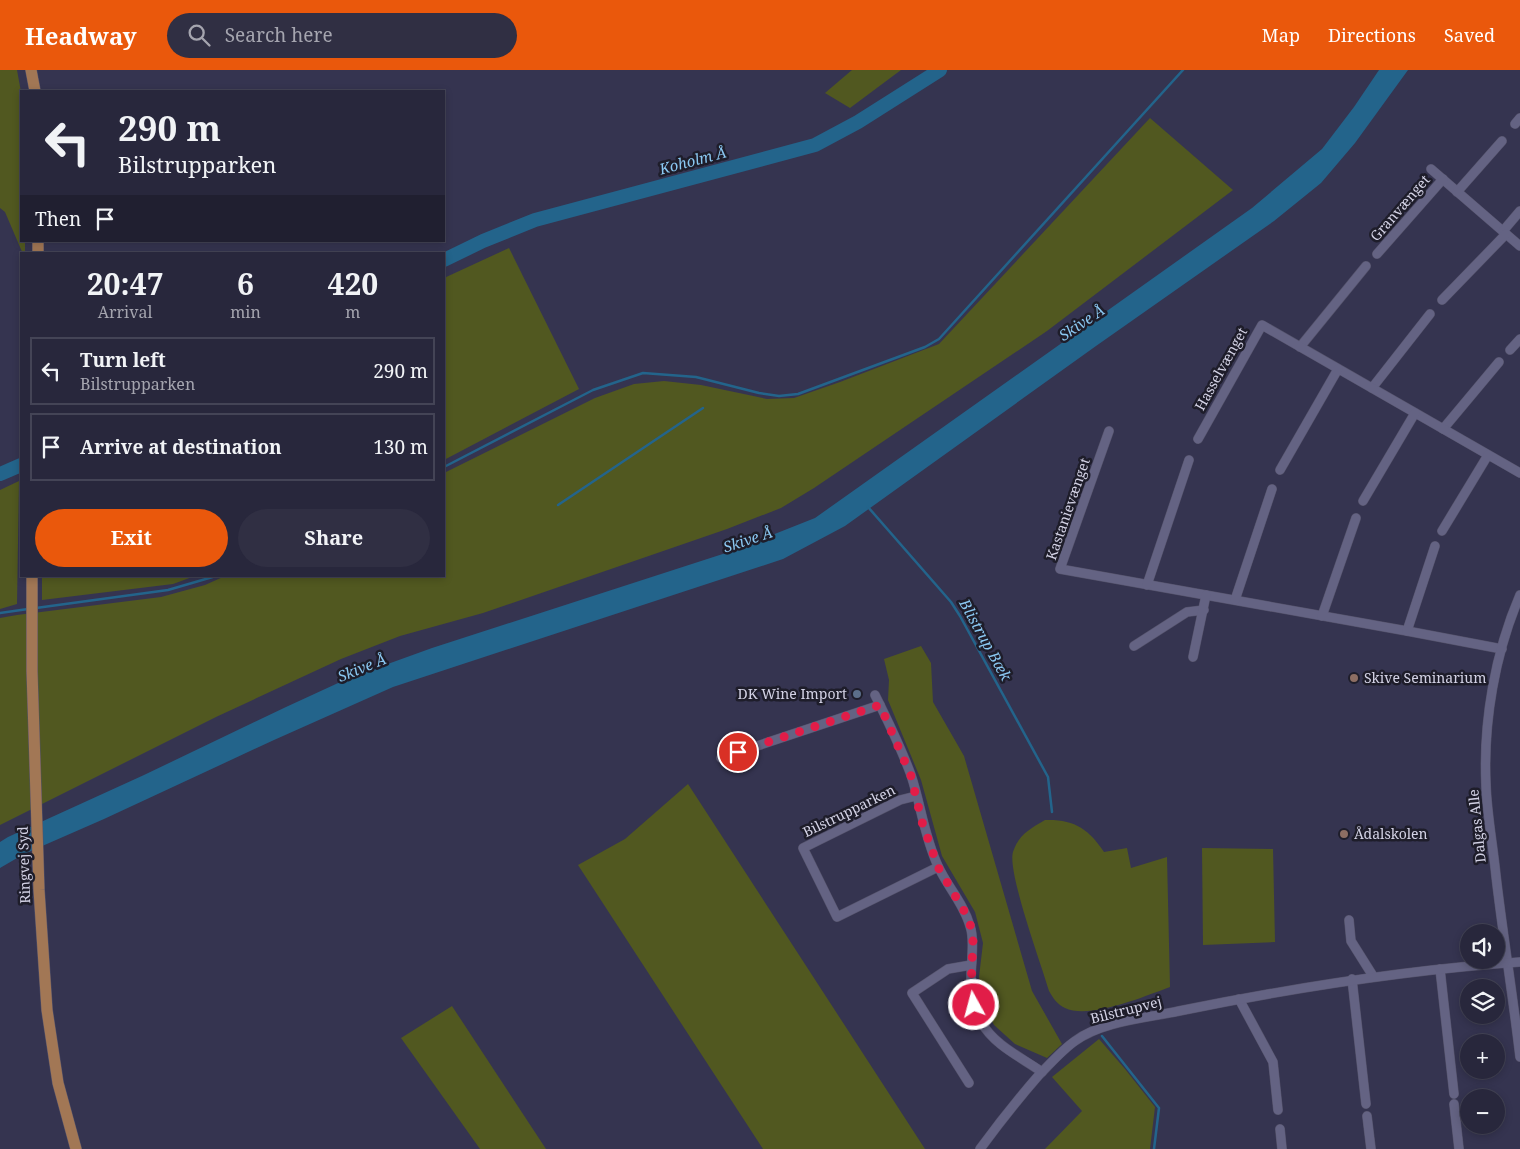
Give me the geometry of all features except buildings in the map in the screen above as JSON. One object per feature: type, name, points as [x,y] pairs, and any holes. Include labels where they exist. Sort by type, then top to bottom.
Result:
[{"type":"main road","points":[[31,70],[35,90]]},
{"type":"main road","name":"Ringvej Syd","points":[[32,577],[32,671],[39,890],[47,1010],[58,1083],[76,1149]]},
{"type":"street","points":[[1457,192],[1502,141]]},
{"type":"street","name":"Granvænget","points":[[1431,169],[1520,246]]},
{"type":"street","name":"Granvænget","points":[[1377,254],[1443,179]]},
{"type":"street","points":[[1442,300],[1504,232],[1520,211]]},
{"type":"street","points":[[1300,347],[1366,266]]},
{"type":"street","points":[[1372,388],[1430,314]]},
{"type":"street","name":"Hasselvænget","points":[[1198,439],[1262,325],[1520,473]]},
{"type":"street","points":[[1510,350],[1520,339]]},
{"type":"street","points":[[1443,429],[1499,362]]},
{"type":"street","points":[[1280,470],[1338,369]]},
{"type":"street","points":[[1363,501],[1415,413]]},
{"type":"street","name":"Kastanievænget","points":[[1109,431],[1060,569],[1502,649]]},
{"type":"street","points":[[1442,530],[1488,455]]},
{"type":"street","points":[[1147,585],[1189,460]]},
{"type":"street","points":[[1235,600],[1272,489]]},
{"type":"street","points":[[1322,616],[1356,518]]},
{"type":"street","points":[[1406,631],[1435,546]]},
{"type":"street","points":[[1193,657],[1206,595]]},
{"type":"street","name":"Dalgas Alle","points":[[1520,595],[1495,675],[1488,719],[1486,750],[1486,786],[1492,845],[1520,1057]]},
{"type":"street","points":[[1134,646],[1187,612],[1204,610]]},
{"type":"street","name":"Bilstrupparken","points":[[875,695],[904,757],[922,822],[938,867],[966,914],[971,927],[973,940],[971,988],[974,1005],[981,1022],[992,1037],[1005,1049],[1042,1072]]},
{"type":"street","points":[[721,758],[880,705]]},
{"type":"street","name":"Bilstrupparken","points":[[916,796],[900,800],[803,848],[836,917],[938,867]]},
{"type":"street","points":[[1349,920],[1351,941],[1373,976]]},
{"type":"street","name":"Bilstrupvej","points":[[980,1149],[1012,1106],[1042,1072],[1073,1042],[1100,1028],[1239,999],[1352,979],[1520,962]]},
{"type":"street","points":[[969,1083],[912,993],[948,969],[971,965]]},
{"type":"street","points":[[1440,969],[1454,1094]]},
{"type":"street","points":[[1352,979],[1366,1104]]},
{"type":"street","points":[[1239,999],[1273,1062],[1278,1110]]},
{"type":"street","points":[[1454,1104],[1459,1149]]},
{"type":"street","points":[[1367,1116],[1371,1149]]},
{"type":"street","points":[[1280,1129],[1282,1149]]},
{"type":"green space","points":[[0,70],[17,70],[21,90],[20,242],[25,242],[25,252],[22,252],[5,212],[0,208]]},
{"type":"green space","points":[[852,70],[901,70],[850,108],[825,93]]},
{"type":"green space","points":[[1150,118],[1233,190],[1047,331],[814,488],[781,508],[727,529],[483,613],[400,636],[341,659],[216,717],[0,825],[0,618],[161,597],[205,585],[223,577],[445,577],[445,473],[595,398],[634,384],[664,381],[701,385],[767,399],[794,398],[939,344]]},
{"type":"green space","points":[[509,248],[579,389],[445,459],[445,278]]},
{"type":"green space","points":[[19,481],[17,604],[0,609],[0,490]]},
{"type":"green space","points":[[42,577],[192,577],[173,584],[42,600]]},
{"type":"green space","points":[[921,646],[931,663],[933,702],[964,756],[1032,991],[1062,1044],[1047,1058],[1015,1044],[994,1025],[983,1003],[979,977],[983,943],[975,912],[942,856],[921,780],[888,700],[889,680],[884,659]]},
{"type":"green space","points":[[688,784],[925,1149],[763,1149],[578,865],[625,839]]},
{"type":"green space","points":[[1045,820],[1064,821],[1080,827],[1093,837],[1104,852],[1127,848],[1131,868],[1167,857],[1170,987],[1132,1001],[1088,1011],[1075,1011],[1065,1008],[1054,998],[1049,991],[1026,920],[1015,879],[1013,863],[1013,852],[1018,841]]},
{"type":"green space","points":[[1202,848],[1273,849],[1275,942],[1203,945]]},
{"type":"green space","points":[[452,1006],[546,1149],[480,1149],[401,1038]]},
{"type":"green space","points":[[1099,1039],[1155,1107],[1150,1149],[1045,1149],[1082,1111],[1052,1077]]},
{"type":"water","points":[[1379,70],[1408,70],[1355,143],[1321,183],[1274,221],[845,526],[783,559],[393,687],[24,854],[0,868],[0,842],[8,837],[349,678],[432,648],[732,551],[815,518],[1252,208],[1322,149]]},
{"type":"waterway","name":"Koholm Å","points":[[445,260],[483,241],[535,220],[815,145],[858,122],[940,70]]},
{"type":"waterway","points":[[445,466],[593,390],[643,373],[696,377],[759,393],[779,396],[798,394],[925,347],[939,339],[1183,70]]},
{"type":"waterway","points":[[558,505],[703,408]]},
{"type":"waterway","name":"Koholm Å","points":[[0,474],[20,465]]},
{"type":"waterway","name":"Blistrup Bæk","points":[[868,507],[951,602],[960,616],[1048,777],[1052,812]]},
{"type":"waterway","points":[[36,608],[168,590],[213,577]]},
{"type":"waterway","points":[[0,613],[28,609]]},
{"type":"waterway","name":"Blistrup Bæk","points":[[1102,1036],[1159,1108],[1154,1149]]},
{"type":"place","name":"Skive Seminarium","points":[[1354,678]]},
{"type":"place","name":"DK Wine Import","points":[[857,694]]},
{"type":"place","name":"Ådalskolen","points":[[1344,834]]},
{"type":"route","points":[[738,752],[880,705],[911,776],[922,822],[938,867],[966,914],[971,927],[973,940],[971,988],[974,1005]]},
{"type":"water label","name":"Skive Å","points":[[1082,323]]},
{"type":"water label","name":"Skive Å","points":[[748,540]]},
{"type":"water label","name":"Skive Å","points":[[362,668]]}]
